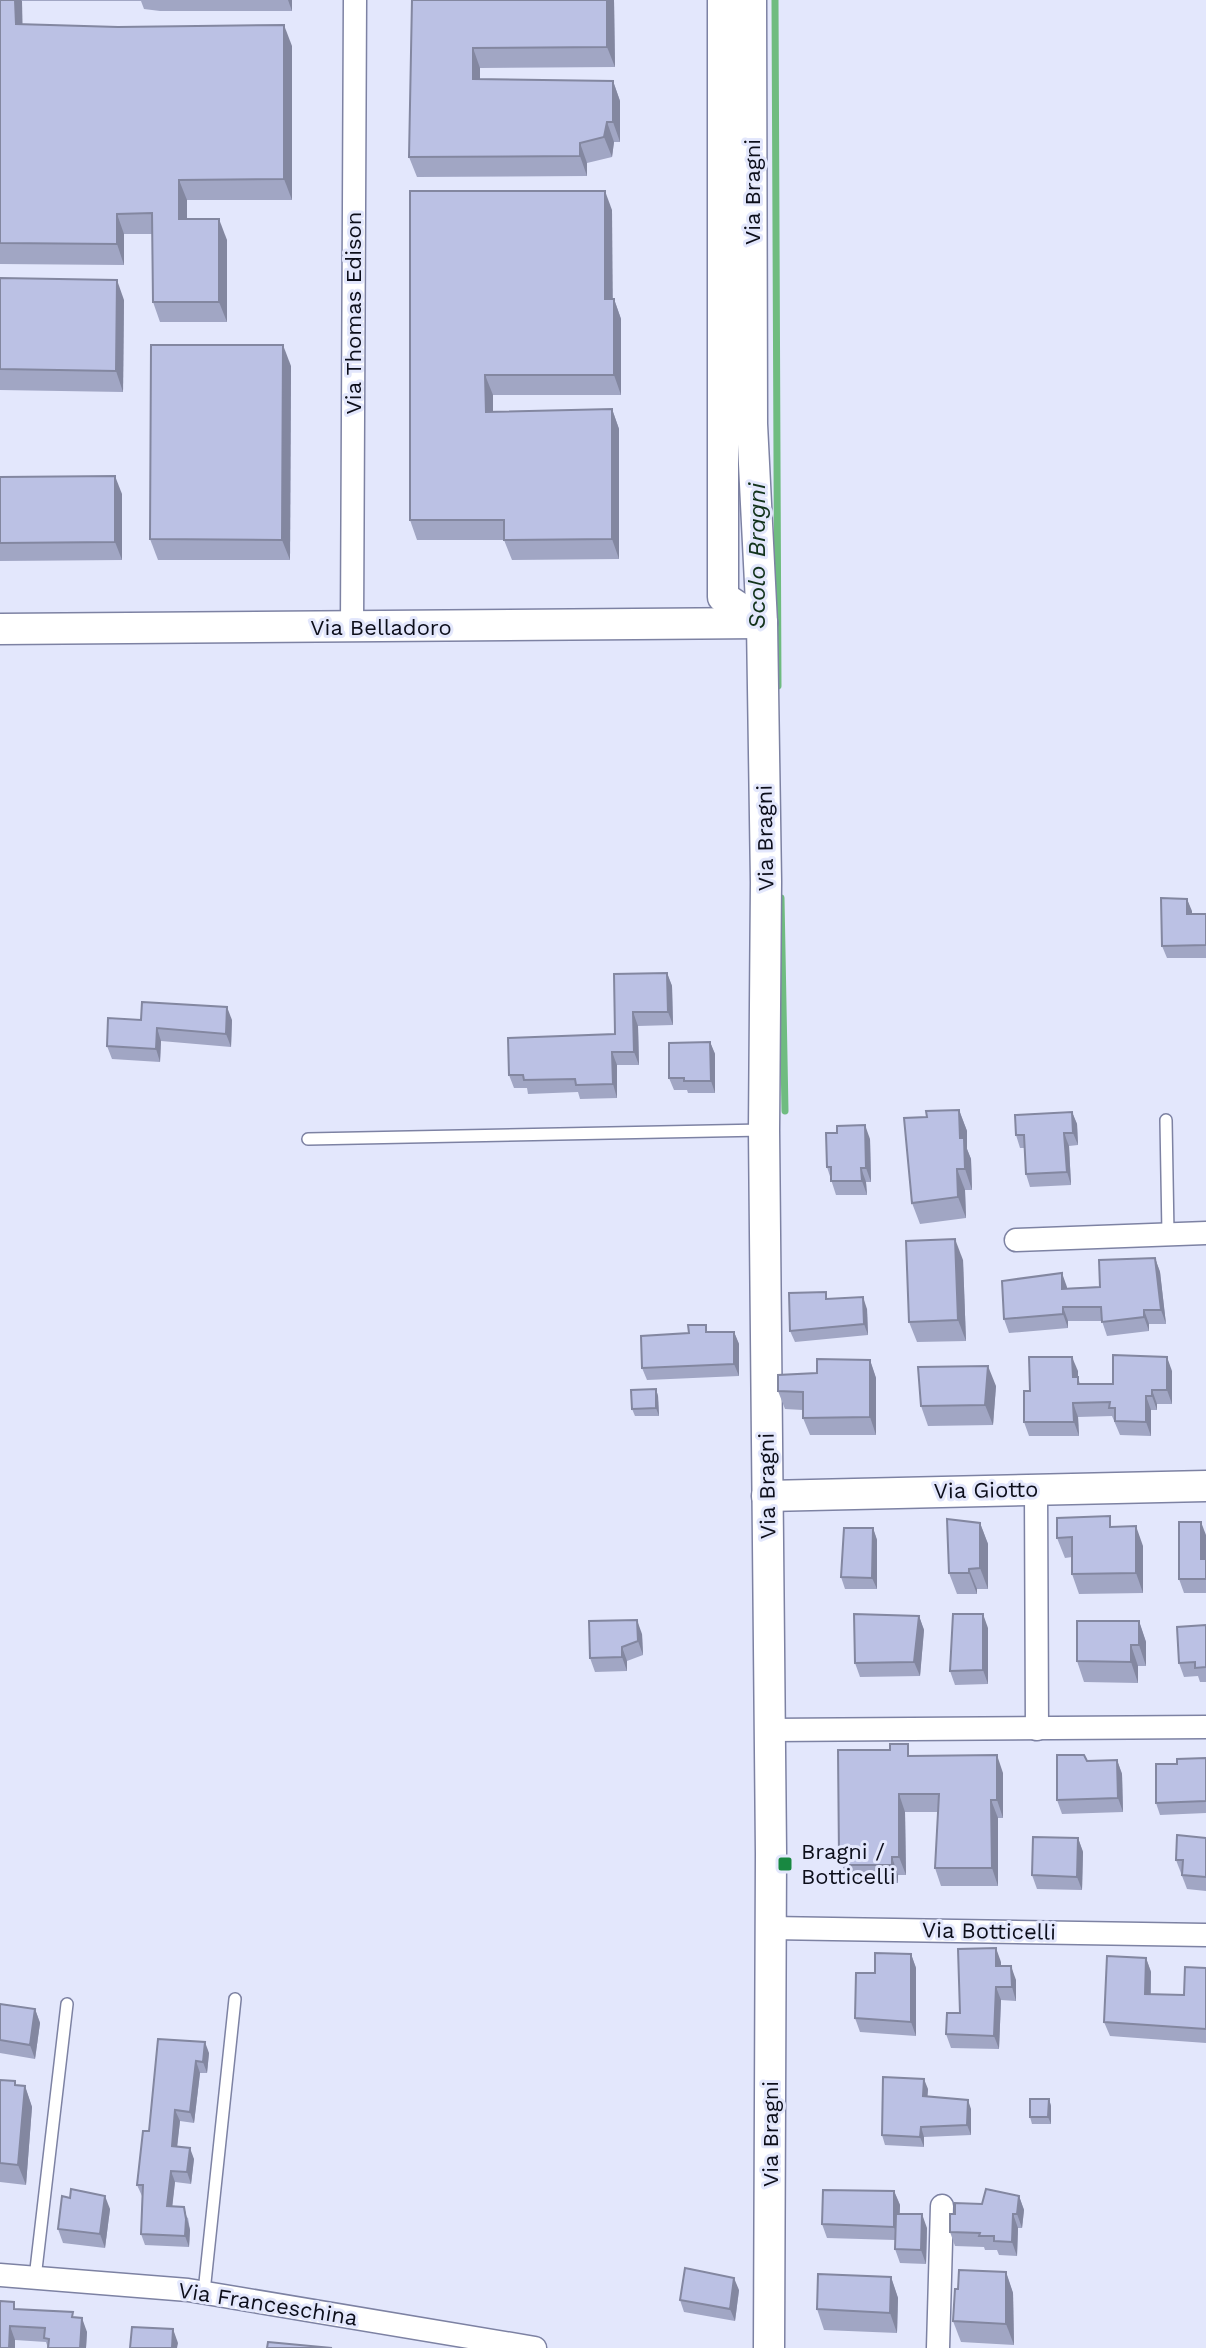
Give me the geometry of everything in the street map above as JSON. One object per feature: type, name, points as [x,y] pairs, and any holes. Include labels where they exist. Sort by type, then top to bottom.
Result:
[{"type":"street","name":"Via Thomas Edison","points":[[352,627],[355,0]]},
{"type":"street","name":"Via Bragni","points":[[723,0],[723,611]]},
{"type":"street","name":"Via Bragni","points":[[751,0],[752,424],[762,623],[766,882],[764,1130],[771,1928],[769,2348]]},
{"type":"street","name":"Via Belladoro","points":[[0,629],[352,627],[723,611]]},
{"type":"street","points":[[723,611],[762,623]]},
{"type":"street","points":[[1016,1240],[1206,1233]]},
{"type":"street","name":"Via Giotto","points":[[767,1496],[1206,1486]]},
{"type":"street","points":[[1036,1489],[1037,1729]]},
{"type":"street","points":[[770,1730],[1206,1727]]},
{"type":"street","name":"Via Botticelli","points":[[771,1928],[1206,1935]]},
{"type":"street","points":[[938,2348],[942,2206]]},
{"type":"street","name":"Via Franceschina","points":[[0,2275],[204,2292],[535,2348]]},
{"type":"lane","points":[[1166,1120],[1168,1234]]},
{"type":"lane","points":[[308,1139],[764,1130]]},
{"type":"lane","points":[[204,2292],[235,1999]]},
{"type":"lane","points":[[35,2278],[67,2004]]},
{"type":"building","points":[[0,0],[15,0],[16,24],[118,27],[284,25],[284,179],[179,180],[179,219],[219,219],[219,302],[153,302],[152,213],[117,214],[117,244],[0,243]]},
{"type":"building","points":[[412,0],[607,0],[607,47],[473,48],[473,79],[613,81],[613,122],[607,122],[604,137],[580,143],[580,156],[409,157]]},
{"type":"building","points":[[410,191],[605,191],[605,299],[614,299],[614,375],[485,375],[486,412],[612,409],[612,539],[504,540],[504,520],[410,520]]},
{"type":"building","points":[[0,278],[117,280],[116,371],[0,369]]},
{"type":"building","points":[[151,345],[283,345],[282,540],[150,539]]},
{"type":"building","points":[[115,476],[115,542],[0,543],[0,477]]},
{"type":"building","points":[[1161,898],[1187,899],[1187,914],[1206,914],[1206,945],[1162,946]]},
{"type":"building","points":[[667,973],[668,1012],[633,1012],[634,1052],[612,1052],[613,1084],[576,1085],[575,1079],[524,1080],[523,1075],[509,1075],[508,1038],[615,1034],[614,974]]},
{"type":"building","points":[[142,1002],[227,1007],[226,1034],[157,1028],[156,1049],[107,1046],[108,1018],[141,1020]]},
{"type":"building","points":[[710,1042],[711,1081],[669,1078],[669,1043]]},
{"type":"building","points":[[959,1110],[965,1169],[957,1169],[958,1197],[912,1203],[904,1118],[927,1117],[926,1111]]},
{"type":"building","points":[[1072,1112],[1073,1133],[1064,1133],[1067,1172],[1026,1174],[1024,1135],[1016,1135],[1015,1115]]},
{"type":"building","points":[[865,1125],[866,1168],[861,1168],[862,1181],[831,1181],[831,1167],[827,1167],[826,1133],[837,1133],[837,1126]]},
{"type":"building","points":[[955,1239],[958,1320],[909,1322],[906,1241]]},
{"type":"building","points":[[1155,1258],[1161,1310],[1144,1310],[1144,1317],[1102,1322],[1101,1307],[1063,1307],[1063,1314],[1004,1319],[1002,1281],[1062,1273],[1062,1289],[1100,1287],[1099,1260]]},
{"type":"building","points":[[826,1292],[826,1299],[863,1297],[864,1324],[790,1331],[789,1293]]},
{"type":"building","points":[[688,1325],[706,1325],[706,1332],[734,1332],[734,1364],[642,1368],[641,1336],[689,1333]]},
{"type":"building","points":[[1113,1355],[1167,1357],[1167,1390],[1152,1390],[1152,1396],[1146,1396],[1146,1422],[1115,1421],[1115,1408],[1109,1408],[1110,1402],[1073,1403],[1074,1422],[1024,1422],[1024,1391],[1030,1391],[1029,1357],[1072,1357],[1073,1377],[1078,1377],[1078,1384],[1113,1384]]},
{"type":"building","points":[[817,1359],[870,1360],[870,1417],[803,1418],[803,1392],[778,1391],[778,1375],[817,1373]]},
{"type":"building","points":[[988,1366],[985,1405],[921,1406],[918,1367]]},
{"type":"building","points":[[656,1389],[656,1408],[632,1409],[631,1390]]},
{"type":"building","points":[[1110,1516],[1110,1527],[1136,1526],[1136,1573],[1072,1574],[1072,1537],[1057,1538],[1057,1518]]},
{"type":"building","points":[[947,1519],[980,1523],[980,1568],[969,1569],[969,1573],[949,1573]]},
{"type":"building","points":[[1179,1522],[1201,1522],[1201,1559],[1206,1559],[1206,1579],[1179,1579]]},
{"type":"building","points":[[844,1528],[873,1528],[872,1578],[841,1577]]},
{"type":"building","points":[[854,1614],[919,1616],[914,1662],[855,1663]]},
{"type":"building","points":[[953,1614],[983,1614],[983,1670],[950,1671]]},
{"type":"building","points":[[637,1620],[638,1641],[622,1647],[622,1657],[590,1658],[589,1621]]},
{"type":"building","points":[[1077,1621],[1139,1621],[1139,1645],[1131,1645],[1131,1662],[1077,1661]]},
{"type":"building","points":[[1206,1625],[1206,1667],[1195,1668],[1195,1662],[1179,1663],[1177,1627]]},
{"type":"building","points":[[890,1744],[908,1744],[908,1756],[997,1755],[997,1800],[991,1800],[992,1868],[935,1868],[939,1794],[899,1794],[899,1857],[892,1857],[892,1865],[847,1865],[847,1857],[839,1857],[838,1750],[890,1750]]},
{"type":"building","points":[[1057,1755],[1084,1755],[1087,1761],[1117,1760],[1118,1798],[1057,1800]]},
{"type":"building","points":[[1206,1758],[1206,1801],[1156,1803],[1156,1764],[1177,1764],[1177,1759]]},
{"type":"building","points":[[1177,1835],[1206,1838],[1206,1877],[1182,1875],[1183,1860],[1176,1860]]},
{"type":"building","points":[[1033,1837],[1078,1838],[1077,1877],[1032,1875]]},
{"type":"building","points":[[996,1948],[996,1966],[1011,1966],[1012,1987],[996,1987],[994,2036],[946,2034],[947,2013],[960,2013],[958,1949]]},
{"type":"building","points":[[875,1953],[911,1954],[911,2022],[855,2018],[856,1973],[875,1973]]},
{"type":"building","points":[[1107,1956],[1146,1958],[1145,1994],[1184,1995],[1185,1967],[1206,1968],[1206,2029],[1104,2022]]},
{"type":"building","points":[[0,2004],[35,2009],[30,2045],[0,2040]]},
{"type":"building","points":[[158,2039],[205,2042],[203,2062],[196,2061],[190,2112],[175,2110],[172,2146],[190,2148],[187,2172],[171,2171],[167,2206],[184,2207],[185,2236],[141,2234],[143,2185],[137,2185],[143,2131],[149,2131]]},
{"type":"building","points":[[883,2077],[924,2079],[923,2096],[968,2100],[967,2125],[921,2127],[920,2137],[882,2135]]},
{"type":"building","points":[[0,2080],[15,2081],[15,2085],[25,2086],[18,2165],[0,2163]]},
{"type":"building","points":[[1030,2099],[1049,2099],[1048,2117],[1030,2117]]},
{"type":"building","points":[[71,2189],[105,2196],[100,2234],[58,2229],[62,2196],[70,2198]]},
{"type":"building","points":[[986,2189],[1019,2196],[1017,2214],[1013,2214],[1012,2242],[994,2241],[994,2236],[979,2236],[980,2233],[950,2232],[950,2214],[955,2214],[955,2203],[982,2204]]},
{"type":"building","points":[[823,2190],[894,2191],[894,2227],[822,2224]]},
{"type":"building","points":[[896,2214],[922,2214],[921,2250],[895,2249]]},
{"type":"building","points":[[685,2268],[734,2278],[730,2309],[680,2300]]},
{"type":"building","points":[[959,2270],[1006,2272],[1006,2324],[953,2321]]},
{"type":"building","points":[[818,2274],[891,2277],[890,2313],[817,2309]]},
{"type":"building","points":[[0,2301],[14,2302],[14,2309],[73,2312],[72,2317],[82,2318],[80,2348],[48,2348],[49,2339],[44,2338],[45,2328],[10,2326],[9,2348],[0,2348]]},
{"type":"building","points":[[132,2327],[173,2329],[172,2348],[130,2348]]},
{"type":"building","points":[[268,2342],[332,2348],[267,2348]]},
{"type":"waterway","name":"Scolo Bragni","points":[[775,0],[778,686]]},
{"type":"waterway","name":"Scolo Bragni","points":[[781,898],[785,1111]]},
{"type":"place","name":"Bragni / Botticelli","points":[[785,1864]]}]
